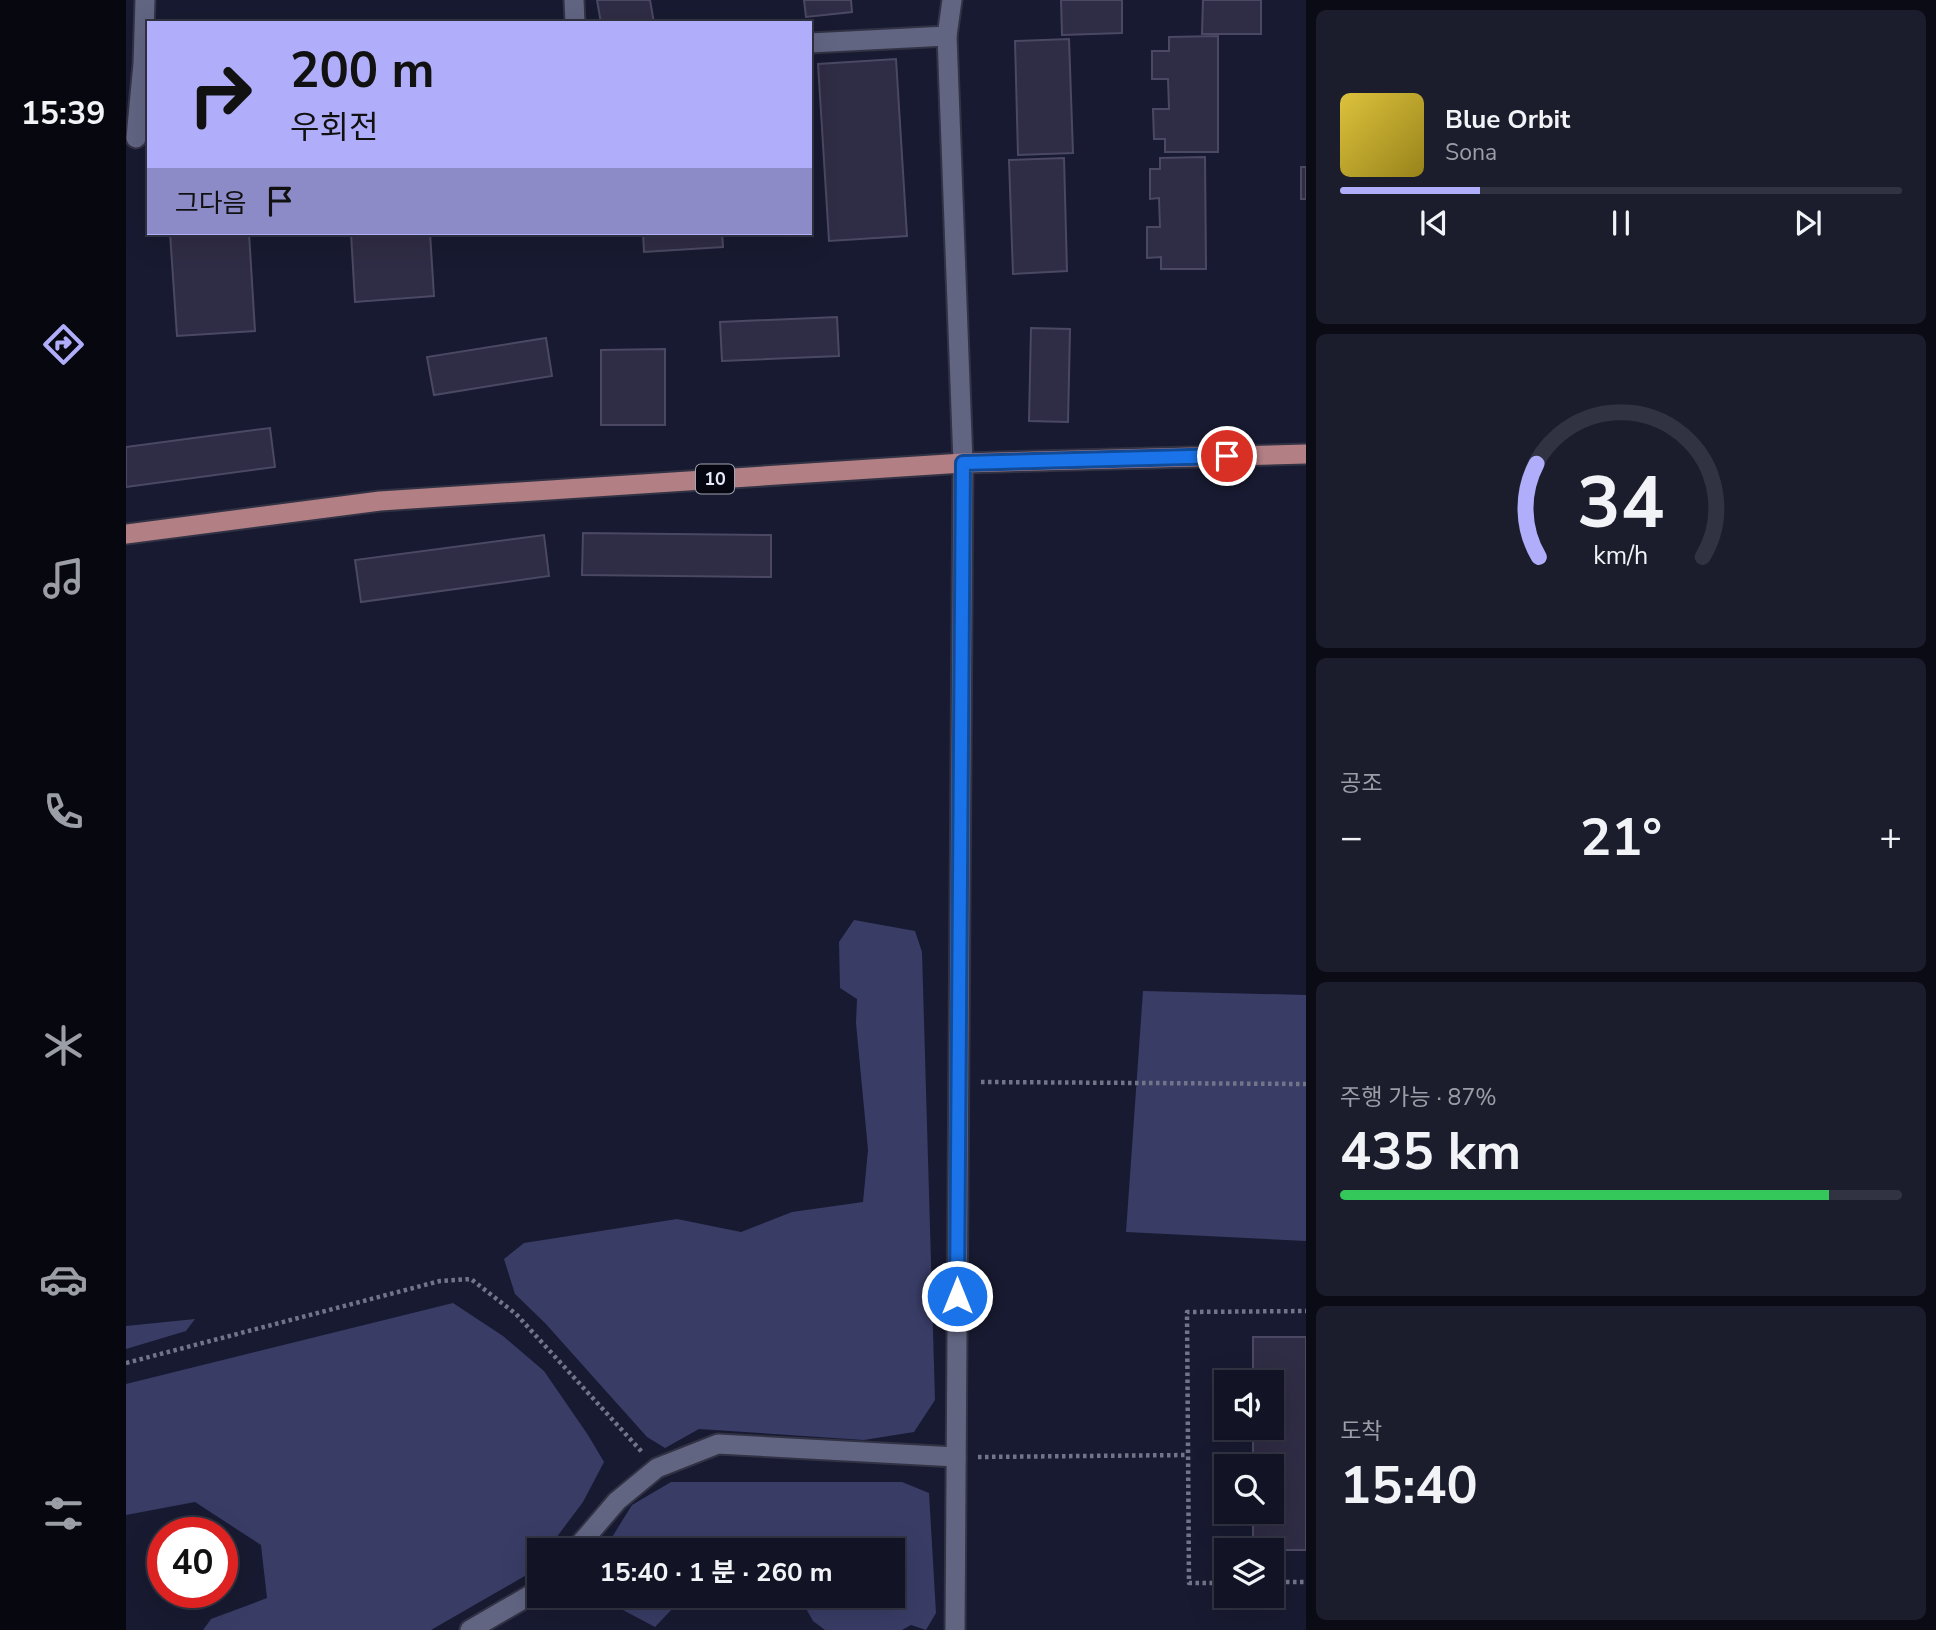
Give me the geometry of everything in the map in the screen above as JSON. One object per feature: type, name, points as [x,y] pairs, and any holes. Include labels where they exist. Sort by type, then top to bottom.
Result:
[{"type":"main road","name":"10","points":[[126,534],[380,501],[963,463],[1306,454]]},
{"type":"street","points":[[137,138],[145,0]]},
{"type":"street","points":[[574,0],[575,21]]},
{"type":"street","points":[[952,0],[947,36],[963,463],[955,1630]]},
{"type":"street","points":[[812,43],[947,36]]},
{"type":"street","points":[[586,1538],[617,1502],[657,1468],[718,1444],[956,1457]]},
{"type":"street","points":[[470,1630],[527,1597]]},
{"type":"path","points":[[959,1082],[1306,1084]]},
{"type":"path","points":[[126,1363],[440,1281],[471,1279],[516,1314],[657,1468]]},
{"type":"path","points":[[1214,1583],[1189,1583],[1187,1312],[1306,1311]]},
{"type":"path","points":[[956,1457],[1188,1455]]},
{"type":"path","points":[[1284,1582],[1306,1582]]},
{"type":"shaded area","points":[[854,920],[915,931],[922,952],[935,1400],[914,1432],[864,1440],[699,1429],[665,1448],[647,1437],[545,1323],[515,1294],[504,1259],[524,1243],[677,1219],[741,1232],[792,1212],[863,1202],[868,1150],[856,1023],[857,999],[840,988],[839,942]]},
{"type":"shaded area","points":[[1143,991],[1306,995],[1306,1241],[1126,1232]]},
{"type":"shaded area","points":[[453,1303],[503,1336],[544,1371],[604,1462],[583,1502],[556,1538],[527,1538],[527,1575],[431,1630],[203,1630],[211,1619],[267,1598],[261,1545],[238,1530],[238,1517],[218,1517],[195,1502],[126,1515],[126,1384]]},
{"type":"shaded area","points":[[195,1319],[186,1331],[126,1349],[126,1326]]},
{"type":"shaded area","points":[[671,1482],[902,1482],[929,1493],[936,1613],[926,1630],[911,1625],[902,1630],[825,1630],[813,1621],[806,1608],[905,1608],[905,1538],[611,1538],[632,1505]]},
{"type":"shaded area","points":[[619,1608],[673,1608],[655,1627]]},
{"type":"building","points":[[597,0],[650,0],[654,21],[601,21]]},
{"type":"building","points":[[804,0],[851,0],[852,12],[806,17]]},
{"type":"building","points":[[1061,0],[1122,0],[1122,33],[1062,35]]},
{"type":"building","points":[[1203,0],[1261,0],[1261,34],[1202,34]]},
{"type":"building","points":[[1218,36],[1218,152],[1165,152],[1165,139],[1154,139],[1153,109],[1169,109],[1168,79],[1152,79],[1152,51],[1169,51],[1169,37]]},
{"type":"building","points":[[1069,39],[1073,153],[1018,155],[1015,41]]},
{"type":"building","points":[[896,59],[907,236],[829,241],[818,64]]},
{"type":"building","points":[[1205,157],[1206,269],[1161,269],[1161,257],[1147,258],[1147,227],[1160,227],[1159,198],[1150,199],[1150,169],[1160,169],[1160,158]]},
{"type":"building","points":[[1064,158],[1067,271],[1013,274],[1009,160]]},
{"type":"building","points":[[1301,167],[1306,167],[1306,199],[1301,199]]},
{"type":"building","points":[[170,235],[249,235],[255,331],[177,336]]},
{"type":"building","points":[[351,235],[430,235],[434,296],[355,302]]},
{"type":"building","points":[[643,235],[722,235],[723,247],[644,252]]},
{"type":"building","points":[[837,317],[839,356],[722,361],[720,322]]},
{"type":"building","points":[[1031,328],[1070,329],[1068,422],[1029,421]]},
{"type":"building","points":[[546,338],[552,376],[434,395],[427,357]]},
{"type":"building","points":[[665,349],[665,425],[601,425],[601,350]]},
{"type":"building","points":[[270,428],[275,467],[126,487],[126,447]]},
{"type":"building","points":[[583,533],[771,535],[771,577],[582,575]]},
{"type":"building","points":[[544,535],[549,576],[361,602],[355,560]]},
{"type":"building","points":[[1253,1337],[1306,1337],[1306,1550],[1284,1550],[1284,1538],[1253,1538],[1253,1524],[1284,1524],[1284,1454],[1253,1454],[1253,1440],[1284,1440],[1284,1370],[1253,1370]]},
{"type":"route","points":[[957,1296],[963,463],[1227,456]]}]
